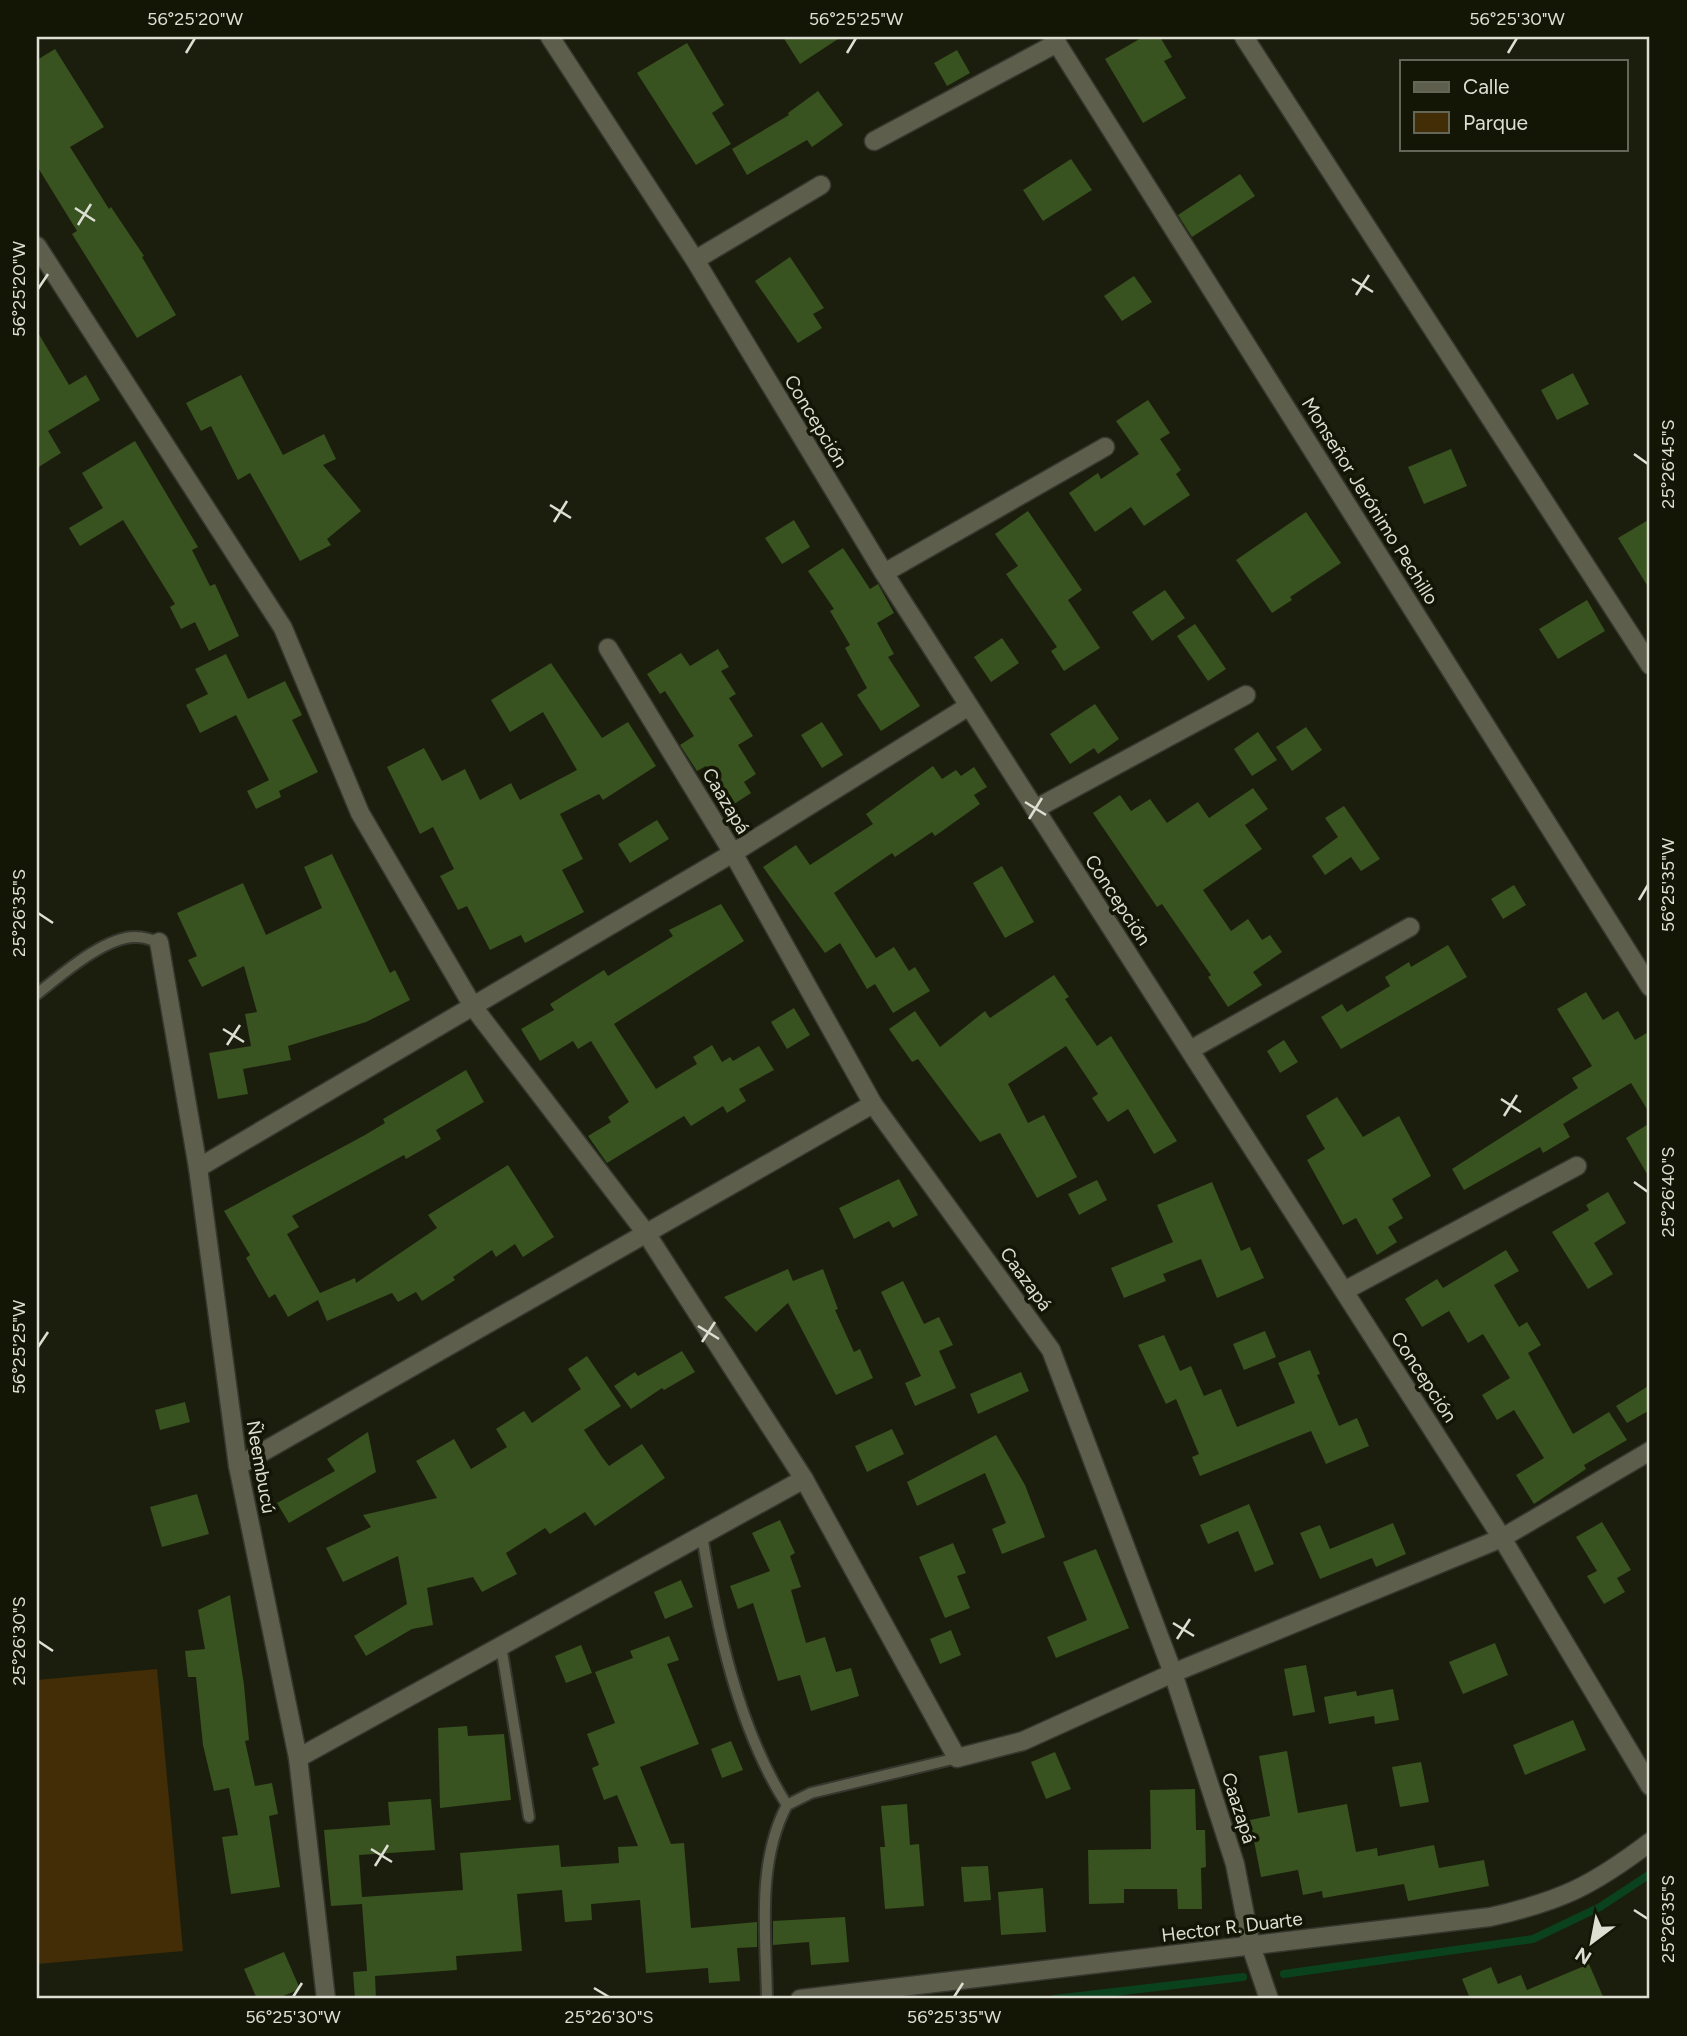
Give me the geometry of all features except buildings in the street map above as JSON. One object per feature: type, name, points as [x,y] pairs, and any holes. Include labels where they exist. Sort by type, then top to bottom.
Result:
[{"type":"street","name":"Concepción","points":[[550,37],[695,260],[884,573],[1502,1538],[1650,1786]]},
{"type":"street","points":[[1244,37],[1650,665]]},
{"type":"street","points":[[874,141],[1055,40]]},
{"type":"street","name":"Monseñor Jerónimo Pechillo","points":[[1055,40],[1650,987]]},
{"type":"street","points":[[695,260],[821,186]]},
{"type":"street","points":[[37,246],[283,628],[359,813],[474,1008],[646,1233],[804,1479],[957,1758],[1023,1741],[1173,1673],[1502,1538],[1650,1451]]},
{"type":"street","points":[[884,573],[1105,447]]},
{"type":"street","name":"Caazapá","points":[[608,648],[733,853],[873,1104],[1051,1350],[1173,1673],[1235,1864],[1251,1946],[1269,1999]]},
{"type":"street","points":[[1035,809],[1246,695]]},
{"type":"street","points":[[198,1168],[474,1008],[733,853],[969,706]]},
{"type":"street","points":[[1190,1050],[1410,928]]},
{"type":"street","name":"Ñeembucú","points":[[159,942],[198,1168],[238,1466],[298,1758],[326,1999]]},
{"type":"street","points":[[238,1466],[873,1104]]},
{"type":"street","points":[[1344,1291],[1577,1166]]},
{"type":"street","points":[[298,1758],[804,1479]]},
{"type":"street","name":"Hector R. Duarte","points":[[800,1999],[1490,1917],[1544,1905],[1601,1880],[1650,1842]]},
{"type":"lane","points":[[37,994],[76,963],[108,945],[135,936],[159,942]]},
{"type":"lane","points":[[702,1535],[723,1641],[752,1738],[765,1772],[787,1805]]},
{"type":"lane","points":[[501,1646],[529,1817]]},
{"type":"lane","points":[[768,1999],[766,1892],[775,1834],[787,1805],[811,1793],[957,1758]]},
{"type":"green space","points":[[157,1669],[183,1951],[37,1964],[37,1680]]},
{"type":"waterway","points":[[1284,1974],[1533,1939],[1600,1907],[1650,1874]]},
{"type":"waterway","points":[[1054,1999],[1243,1977]]}]
